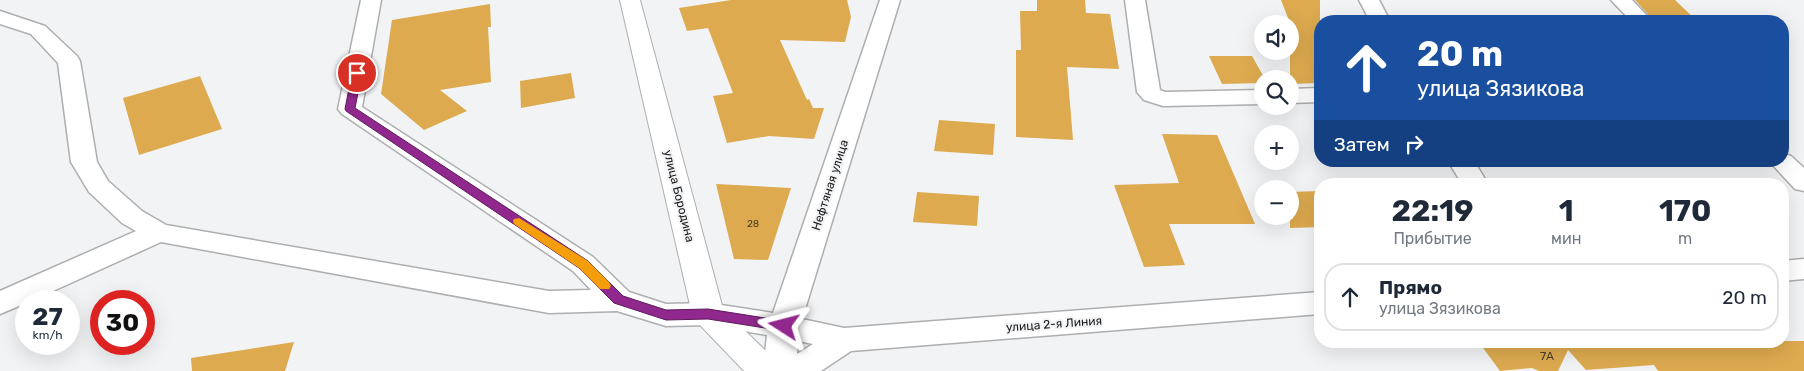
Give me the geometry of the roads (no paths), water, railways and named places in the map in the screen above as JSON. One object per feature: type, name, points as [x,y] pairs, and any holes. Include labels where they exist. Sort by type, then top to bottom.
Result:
[{"type":"street","points":[[371,0],[350,109],[583,264],[618,300]]},
{"type":"street","name":"улица Бородина","points":[[630,0],[708,314]]},
{"type":"street","name":"Нефтяная улица","points":[[779,371],[784,326],[890,0]]},
{"type":"street","points":[[1135,0],[1149,92],[1152,95],[1163,99],[1254,97]]},
{"type":"street","points":[[1369,0],[1377,15]]},
{"type":"street","points":[[1620,0],[1636,15]]},
{"type":"street","points":[[0,17],[38,30],[69,61],[84,162],[98,186],[132,218],[158,232],[210,243],[549,302],[618,300],[666,315],[708,314],[784,326],[844,340]]},
{"type":"street","points":[[1299,96],[1314,95]]},
{"type":"street","points":[[1464,167],[1471,178]]},
{"type":"street","points":[[1788,167],[1804,184]]},
{"type":"street","points":[[0,303],[158,232]]},
{"type":"street","points":[[1789,270],[1804,269]]},
{"type":"street","name":"улица 2-я Линия","points":[[796,371],[844,340],[1314,303]]},
{"type":"street","points":[[708,314],[764,371]]}]
